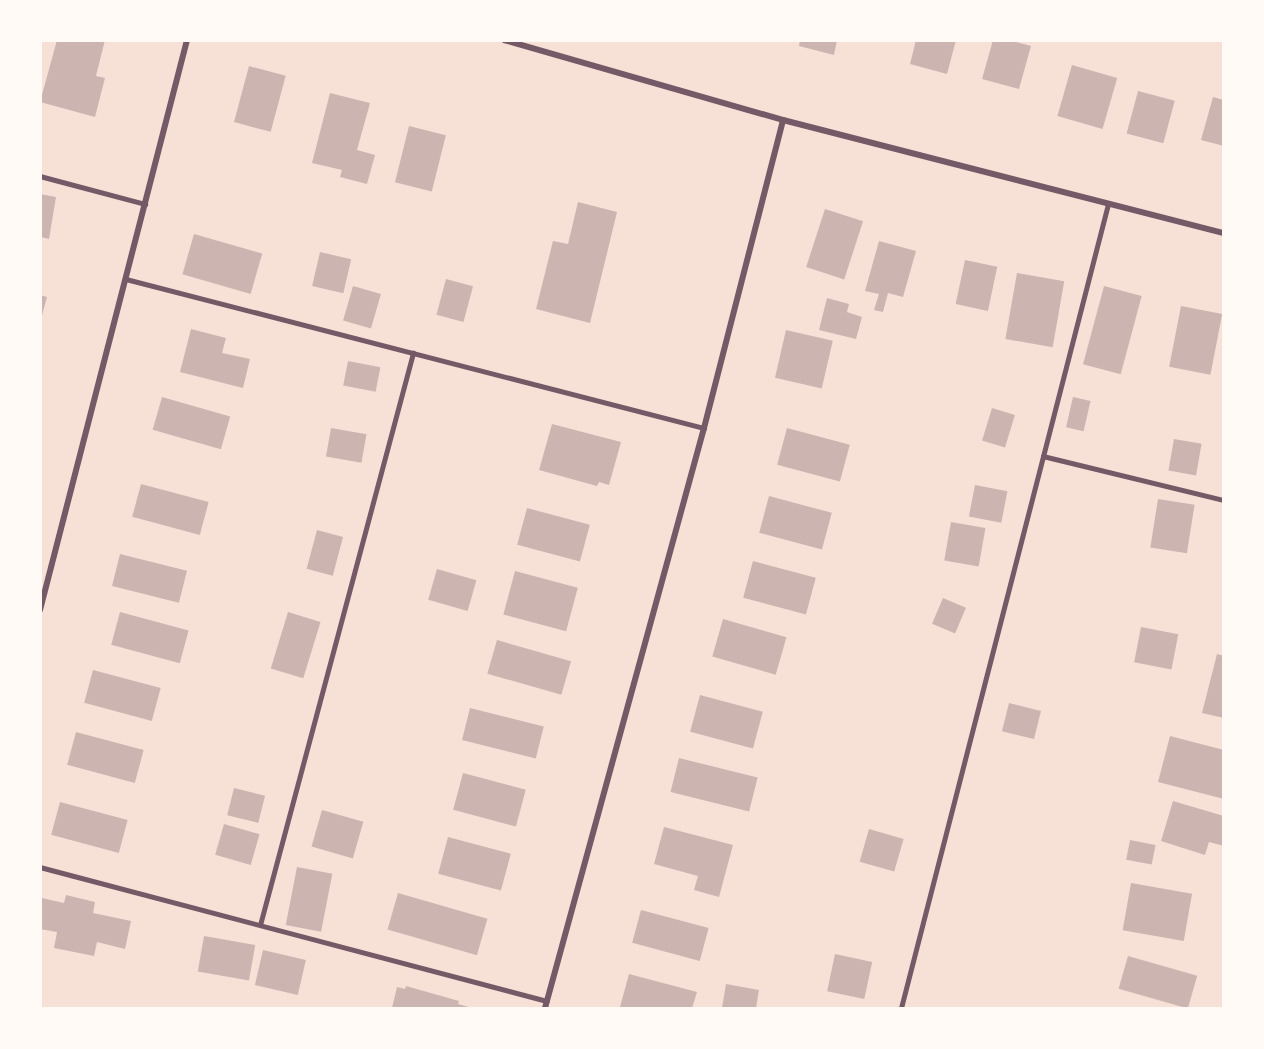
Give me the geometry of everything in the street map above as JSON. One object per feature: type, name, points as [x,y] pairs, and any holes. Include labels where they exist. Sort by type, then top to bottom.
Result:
[{"type":"street","points":[[40,610],[187,40]]},
{"type":"street","points":[[504,40],[783,120],[1224,233]]},
{"type":"street","points":[[545,1008],[704,428],[783,120]]},
{"type":"lane","points":[[40,176],[145,204]]},
{"type":"lane","points":[[901,1008],[1108,204]]},
{"type":"lane","points":[[126,279],[704,428]]},
{"type":"lane","points":[[260,925],[413,353]]},
{"type":"lane","points":[[1043,456],[1224,500]]},
{"type":"lane","points":[[40,867],[547,1001]]},
{"type":"building","points":[[57,40],[105,40],[96,76],[105,78],[95,117],[40,102]]},
{"type":"building","points":[[800,40],[837,40],[834,55],[799,46]]},
{"type":"building","points":[[916,40],[956,40],[947,74],[910,64]]},
{"type":"building","points":[[993,40],[1008,40],[1031,46],[1019,89],[982,79]]},
{"type":"building","points":[[1072,65],[1117,78],[1103,129],[1057,116]]},
{"type":"building","points":[[249,66],[286,76],[271,132],[234,122]]},
{"type":"building","points":[[1138,91],[1175,101],[1163,143],[1127,134]]},
{"type":"building","points":[[330,93],[370,103],[357,150],[375,155],[367,184],[340,177],[342,170],[312,163]]},
{"type":"building","points":[[1213,97],[1224,100],[1224,146],[1201,140]]},
{"type":"building","points":[[409,126],[446,135],[432,191],[395,182]]},
{"type":"building","points":[[40,194],[56,197],[49,239],[40,237]]},
{"type":"building","points":[[578,202],[617,212],[590,323],[536,309],[553,241],[568,244]]},
{"type":"building","points":[[825,209],[863,221],[844,279],[806,267]]},
{"type":"building","points":[[194,234],[262,254],[251,294],[182,274]]},
{"type":"building","points":[[879,241],[916,251],[903,297],[888,293],[883,312],[874,310],[879,294],[865,291]]},
{"type":"building","points":[[320,252],[351,259],[343,293],[312,286]]},
{"type":"building","points":[[965,260],[997,267],[988,311],[956,304]]},
{"type":"building","points":[[1017,273],[1064,281],[1053,347],[1005,339]]},
{"type":"building","points":[[446,279],[473,286],[463,322],[436,315]]},
{"type":"building","points":[[353,286],[381,294],[371,329],[343,321]]},
{"type":"building","points":[[1104,286],[1142,296],[1121,374],[1083,364]]},
{"type":"building","points":[[40,295],[47,297],[41,319],[40,319]]},
{"type":"building","points":[[827,298],[849,304],[847,312],[862,317],[856,339],[819,330]]},
{"type":"building","points":[[1181,306],[1222,314],[1210,375],[1169,367]]},
{"type":"building","points":[[191,329],[226,338],[222,353],[250,359],[243,388],[180,372]]},
{"type":"building","points":[[786,330],[833,341],[822,389],[775,378]]},
{"type":"building","points":[[348,361],[380,367],[376,392],[343,386]]},
{"type":"building","points":[[162,397],[230,417],[221,449],[153,430]]},
{"type":"building","points":[[1073,397],[1091,401],[1084,431],[1066,427]]},
{"type":"building","points":[[992,408],[1015,415],[1005,448],[982,441]]},
{"type":"building","points":[[552,424],[621,442],[609,485],[599,482],[597,486],[539,470]]},
{"type":"building","points":[[331,428],[366,434],[361,463],[326,457]]},
{"type":"building","points":[[787,428],[850,445],[840,482],[777,465]]},
{"type":"building","points":[[1174,439],[1202,444],[1196,475],[1168,471]]},
{"type":"building","points":[[141,484],[209,502],[200,535],[132,517]]},
{"type":"building","points":[[975,485],[1007,491],[1001,523],[969,516]]},
{"type":"building","points":[[769,496],[832,513],[822,550],[759,533]]},
{"type":"building","points":[[1158,499],[1195,505],[1187,553],[1150,547]]},
{"type":"building","points":[[527,508],[590,525],[580,562],[517,545]]},
{"type":"building","points":[[951,522],[985,528],[979,566],[944,560]]},
{"type":"building","points":[[317,530],[343,537],[333,576],[307,569]]},
{"type":"building","points":[[120,554],[187,571],[179,603],[112,586]]},
{"type":"building","points":[[753,561],[816,578],[806,615],[743,598]]},
{"type":"building","points":[[437,569],[476,580],[468,611],[428,600]]},
{"type":"building","points":[[515,571],[578,588],[566,631],[503,614]]},
{"type":"building","points":[[943,598],[966,608],[955,634],[932,624]]},
{"type":"building","points":[[120,612],[189,630],[180,663],[111,645]]},
{"type":"building","points":[[288,612],[321,622],[303,678],[271,668]]},
{"type":"building","points":[[723,619],[786,637],[776,675],[712,656]]},
{"type":"building","points":[[1141,627],[1178,634],[1171,670],[1134,662]]},
{"type":"building","points":[[497,640],[571,661],[561,695],[487,674]]},
{"type":"building","points":[[1217,654],[1224,656],[1224,718],[1202,713]]},
{"type":"building","points":[[93,670],[161,688],[152,721],[84,703]]},
{"type":"building","points":[[700,695],[763,712],[753,749],[690,732]]},
{"type":"building","points":[[1009,703],[1041,711],[1034,739],[1002,731]]},
{"type":"building","points":[[470,708],[544,726],[536,758],[462,740]]},
{"type":"building","points":[[76,732],[144,750],[135,783],[67,765]]},
{"type":"building","points":[[1170,736],[1224,750],[1224,799],[1158,782]]},
{"type":"building","points":[[679,758],[758,778],[749,812],[671,792]]},
{"type":"building","points":[[463,773],[526,790],[516,827],[453,810]]},
{"type":"building","points":[[234,788],[265,796],[258,823],[227,815]]},
{"type":"building","points":[[1173,801],[1224,816],[1224,846],[1209,842],[1205,855],[1161,841]]},
{"type":"building","points":[[60,802],[128,820],[119,853],[51,835]]},
{"type":"building","points":[[322,810],[363,822],[353,858],[312,847]]},
{"type":"building","points":[[224,824],[260,834],[251,865],[215,855]]},
{"type":"building","points":[[664,827],[733,845],[719,897],[694,890],[698,876],[654,864]]},
{"type":"building","points":[[869,829],[904,839],[894,872],[860,862]]},
{"type":"building","points":[[448,837],[511,854],[501,891],[438,874]]},
{"type":"building","points":[[1130,840],[1156,845],[1152,865],[1126,860]]},
{"type":"building","points":[[297,867],[332,874],[321,932],[286,925]]},
{"type":"building","points":[[1131,883],[1192,894],[1184,941],[1123,930]]},
{"type":"building","points":[[398,893],[487,919],[477,955],[388,930]]},
{"type":"building","points":[[66,895],[95,902],[93,913],[131,921],[125,949],[97,942],[94,956],[54,948],[57,932],[40,929],[42,898],[64,903]]},
{"type":"building","points":[[641,910],[709,928],[700,961],[632,943]]},
{"type":"building","points":[[204,936],[255,945],[249,980],[198,971]]},
{"type":"building","points":[[263,950],[306,960],[298,995],[255,985]]},
{"type":"building","points":[[835,954],[872,962],[864,999],[827,991]]},
{"type":"building","points":[[1128,956],[1197,976],[1188,1008],[1119,989]]},
{"type":"building","points":[[629,974],[697,992],[692,1008],[620,1007]]},
{"type":"building","points":[[726,984],[759,990],[756,1008],[722,1008]]},
{"type":"building","points":[[406,986],[459,1001],[458,1004],[472,1008],[392,1008],[397,987],[405,989]]}]
